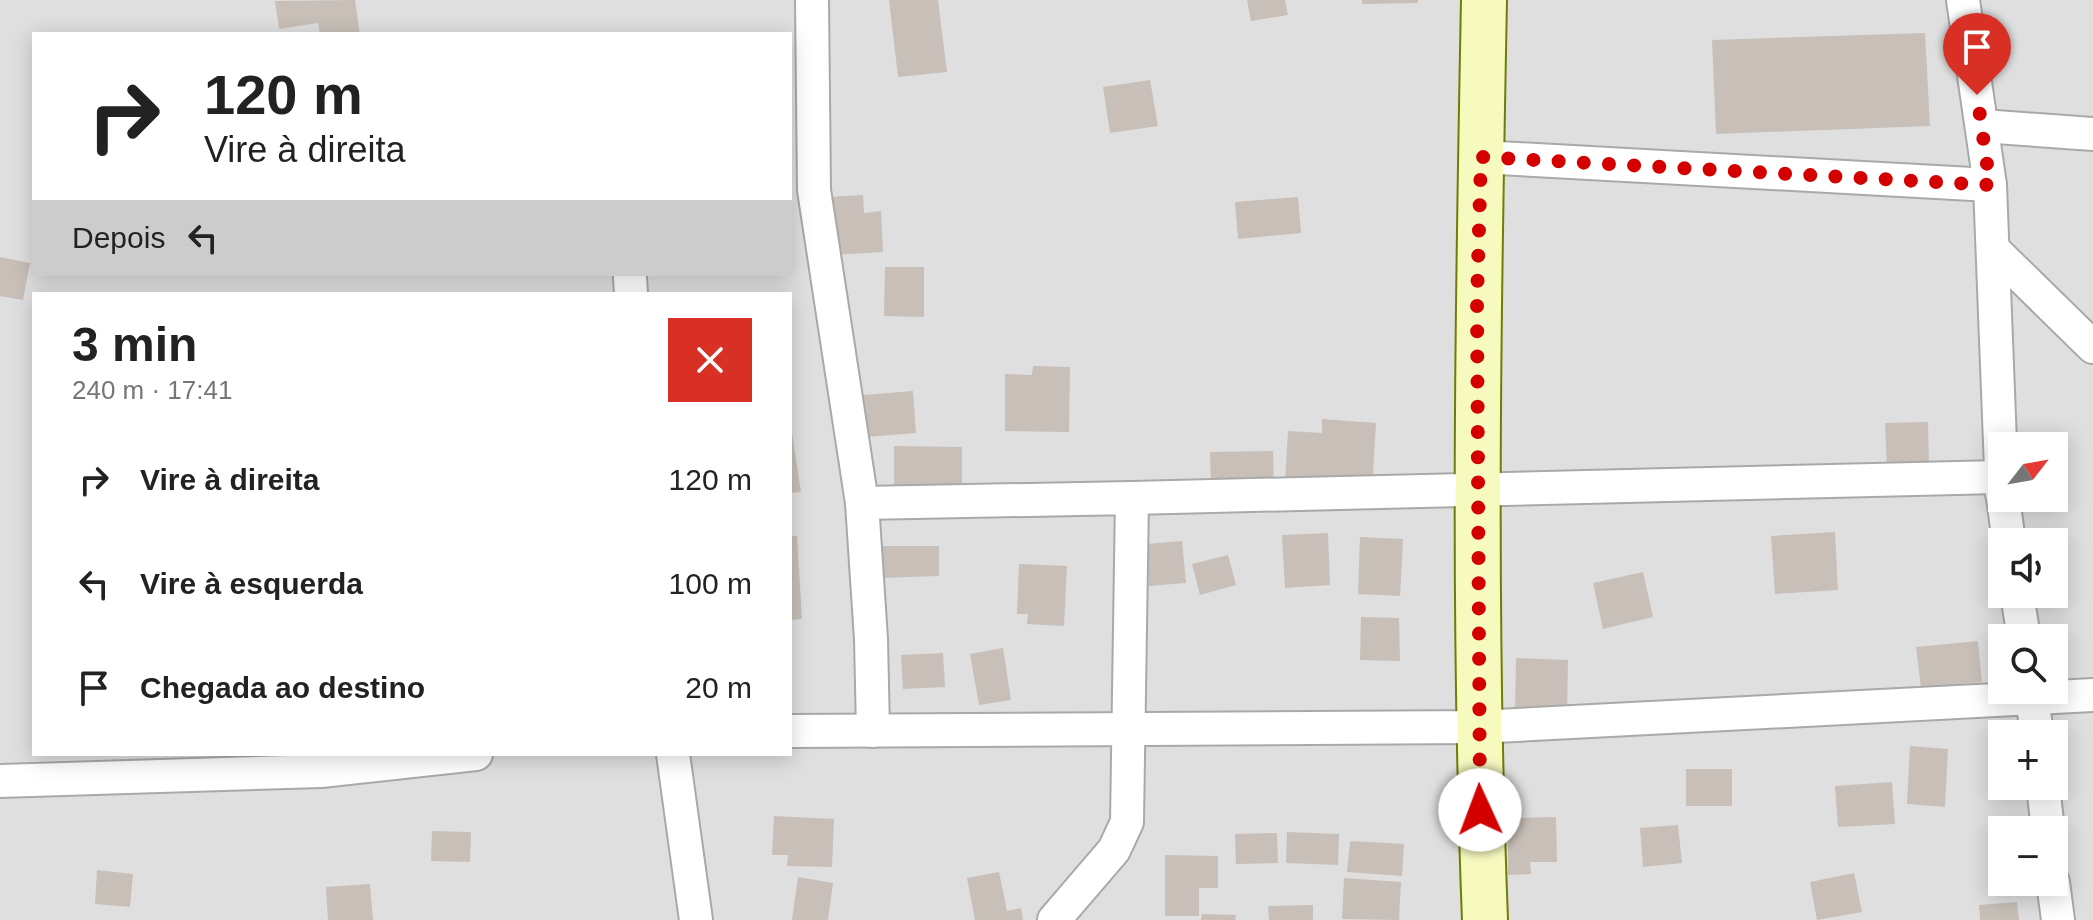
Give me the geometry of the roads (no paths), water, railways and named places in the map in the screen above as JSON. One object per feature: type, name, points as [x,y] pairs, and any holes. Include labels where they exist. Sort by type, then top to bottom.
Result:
[{"type":"street","points":[[812,0],[814,190],[862,503],[871,639],[873,731]]},
{"type":"street","points":[[1484,0],[1477,301],[1477,727],[1485,920]]},
{"type":"street","points":[[1963,0],[1990,185],[1995,251],[2000,432]]},
{"type":"street","points":[[1982,126],[2093,134]]},
{"type":"street","points":[[1481,157],[1990,185]]},
{"type":"street","points":[[1995,251],[2093,347]]},
{"type":"street","points":[[862,503],[1479,489],[1988,490]]},
{"type":"street","points":[[1054,920],[1114,850],[1127,822],[1132,498]]},
{"type":"street","points":[[2068,695],[2093,695]]},
{"type":"street","points":[[792,731],[1477,727],[1988,697]]},
{"type":"street","points":[[0,781],[321,771],[458,756]]},
{"type":"street","points":[[673,756],[696,920]]},
{"type":"street","points":[[2055,896],[2058,920]]}]
